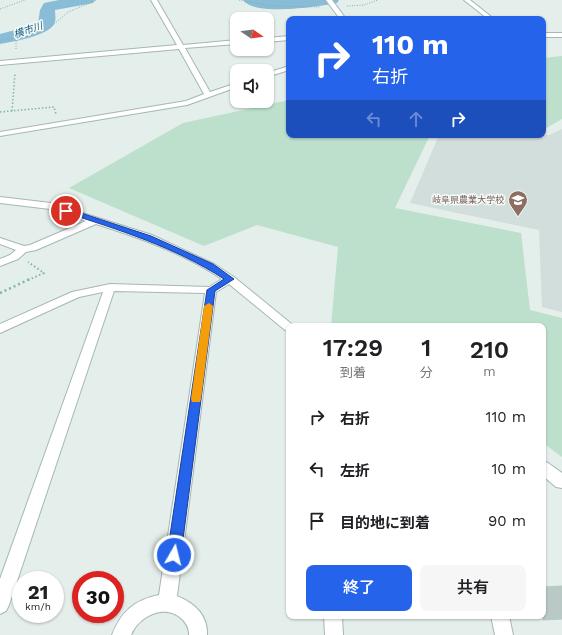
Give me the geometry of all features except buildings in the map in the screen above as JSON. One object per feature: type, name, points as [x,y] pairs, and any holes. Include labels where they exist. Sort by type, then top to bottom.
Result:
[{"type":"street","points":[[154,0],[209,96]]},
{"type":"street","points":[[468,0],[487,16]]},
{"type":"street","points":[[331,3],[341,16]]},
{"type":"street","points":[[546,35],[562,34]]},
{"type":"street","points":[[274,39],[286,38]]},
{"type":"street","points":[[0,63],[230,43]]},
{"type":"street","points":[[274,73],[286,69]]},
{"type":"street","points":[[0,134],[187,103],[230,88]]},
{"type":"street","points":[[0,200],[51,206],[148,237],[210,266],[230,279],[286,325]]},
{"type":"street","points":[[0,241],[23,249],[32,248],[96,220]]},
{"type":"street","points":[[0,263],[14,257],[23,249]]},
{"type":"street","points":[[0,329],[76,294],[110,287],[211,290],[230,279]]},
{"type":"street","points":[[0,605],[110,287]]},
{"type":"street","points":[[167,602],[211,290]]},
{"type":"street","points":[[546,469],[562,482]]},
{"type":"street","points":[[121,635],[123,629],[132,617],[142,609],[155,604],[167,602],[178,605],[188,611],[195,620],[198,635]]},
{"type":"street","points":[[333,619],[334,635]]},
{"type":"street","points":[[501,619],[504,635]]},
{"type":"path","points":[[0,9],[25,0]]},
{"type":"path","points":[[0,41],[43,30],[52,26],[68,12],[98,0]]},
{"type":"path","points":[[239,0],[271,6],[331,3],[364,5],[378,0]]},
{"type":"path","points":[[0,112],[54,107],[58,124]]},
{"type":"path","points":[[0,293],[44,273],[26,261],[14,257]]},
{"type":"shaded area","name":"岐阜県農業大学校","points":[[562,129],[562,312],[542,307],[539,230],[410,203],[438,138],[546,138],[546,135]]},
{"type":"green space","points":[[562,56],[562,119],[546,128],[546,58]]},
{"type":"green space","points":[[286,101],[286,138],[429,138],[395,208],[521,233],[530,310],[562,318],[562,457],[546,445],[546,323],[331,323],[338,247],[257,225],[204,246],[69,188],[183,123],[252,108],[274,108],[274,103]]},
{"type":"waterway","name":"横市川","points":[[0,39],[16,36],[44,27],[47,23],[47,10],[49,6],[88,0]]},
{"type":"waterway","name":"横市川","points":[[250,0],[270,5],[291,5],[332,0]]},
{"type":"slow traffic","points":[[196,399],[209,306]]},
{"type":"place","name":"岐阜県農業大学校","points":[[518,217]]},
{"type":"route","points":[[66,211],[148,237],[210,266],[230,279],[211,290],[174,555]]}]
